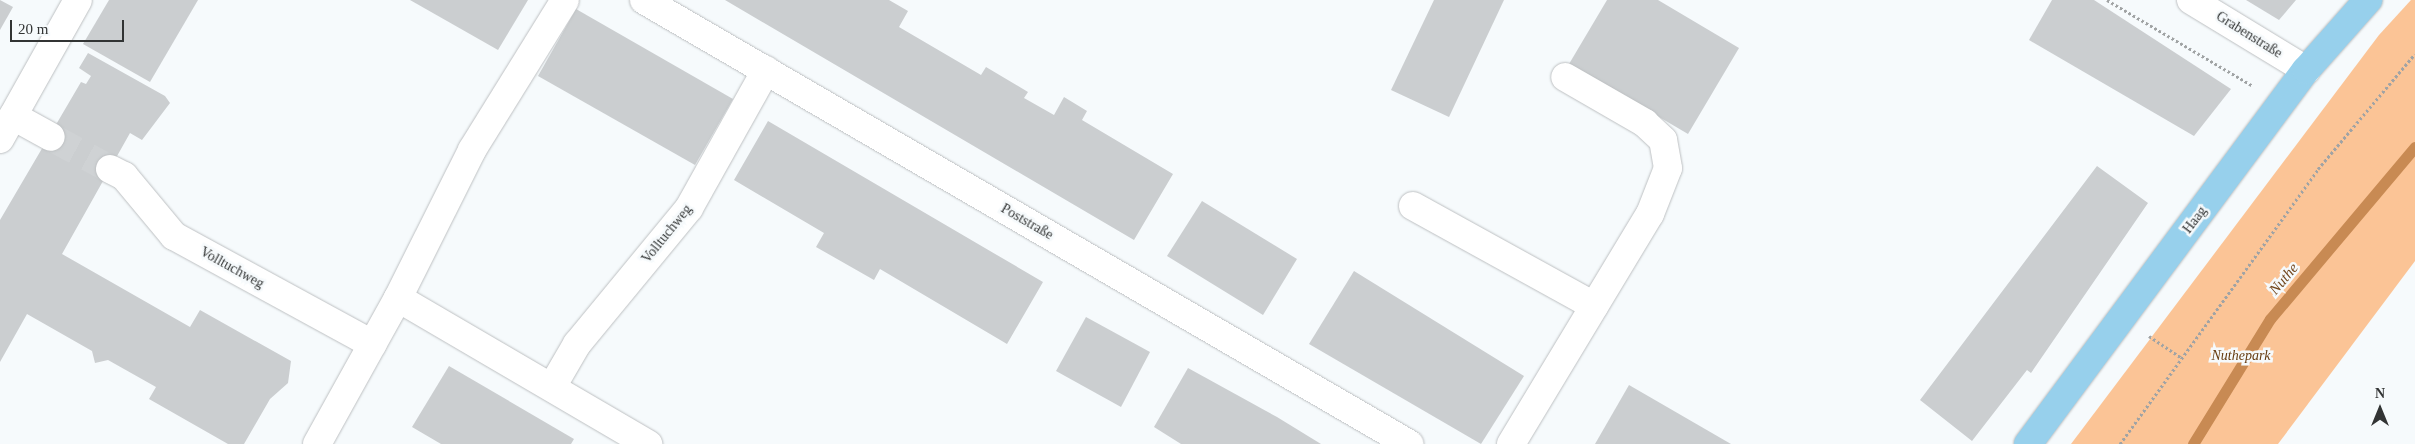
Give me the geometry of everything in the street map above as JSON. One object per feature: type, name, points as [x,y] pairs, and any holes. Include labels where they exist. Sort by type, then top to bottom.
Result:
[{"type":"main road","name":"Haag","points":[[2028,444],[2306,70],[2368,0]]},
{"type":"street","points":[[0,139],[78,0]]},
{"type":"street","points":[[317,444],[398,298],[472,150],[565,0]]},
{"type":"street","name":"Poststraße","points":[[644,0],[1409,444]]},
{"type":"street","name":"Grabenstraße","points":[[2191,0],[2306,70]]},
{"type":"street","name":"Volltuchweg","points":[[552,387],[577,344],[689,208],[766,70]]},
{"type":"street","points":[[1512,444],[1650,214],[1668,155],[1663,140],[1645,123],[1565,77]]},
{"type":"street","points":[[14,116],[51,136]]},
{"type":"street","name":"Volltuchweg","points":[[110,169],[124,176],[174,236],[372,344]]},
{"type":"street","points":[[1413,206],[1594,306]]},
{"type":"street","points":[[398,298],[648,444]]},
{"type":"path","points":[[2107,0],[2282,103]]},
{"type":"path","points":[[2120,444],[2318,169],[2415,54]]},
{"type":"green space","name":"Nuthepark","points":[[2411,0],[2415,0],[2415,261],[2278,444],[2071,444],[2379,35]]},
{"type":"building","points":[[0,0],[13,7],[0,30]]},
{"type":"building","points":[[109,0],[198,0],[150,82],[83,44]]},
{"type":"building","points":[[410,0],[528,0],[498,50]]},
{"type":"building","points":[[725,0],[889,0],[908,11],[899,27],[981,75],[986,67],[1028,92],[1024,98],[1054,115],[1064,97],[1087,111],[1082,120],[1173,174],[1134,240]]},
{"type":"building","points":[[1434,0],[1504,0],[1449,117],[1391,90]]},
{"type":"building","points":[[1607,0],[1658,0],[1739,48],[1688,134],[1569,64]]},
{"type":"building","points":[[2052,0],[2094,0],[2231,89],[2194,136],[2029,40]]},
{"type":"building","points":[[2246,0],[2296,0],[2279,20]]},
{"type":"building","points":[[576,9],[733,99],[695,165],[538,76]]},
{"type":"building","points":[[88,53],[165,96],[170,103],[142,140],[130,133],[62,254],[190,327],[200,310],[291,361],[288,383],[270,399],[244,444],[228,444],[149,399],[156,387],[108,360],[95,363],[92,351],[27,314],[0,362],[0,220],[81,82],[86,84],[91,76],[79,68]]},
{"type":"building","points":[[768,121],[1043,282],[1007,344],[880,269],[874,280],[816,247],[824,233],[734,180]]},
{"type":"building","points":[[2097,166],[2148,203],[2031,373],[2027,370],[1972,441],[1920,400]]},
{"type":"building","points":[[1202,201],[1297,259],[1263,315],[1167,256]]},
{"type":"building","points":[[1354,271],[1524,376],[1481,444],[1309,344]]},
{"type":"building","points":[[1086,317],[1150,352],[1121,407],[1056,371]]},
{"type":"building","points":[[449,366],[574,439],[571,444],[441,444],[412,427]]},
{"type":"building","points":[[1188,368],[1277,417],[1321,444],[1181,444],[1154,427]]},
{"type":"building","points":[[1629,385],[1731,444],[1595,444]]},
{"type":"waterway","name":"Nuthe","points":[[2193,444],[2270,319],[2415,147]]},
{"type":"tunnel","points":[[51,137],[110,169]]}]
